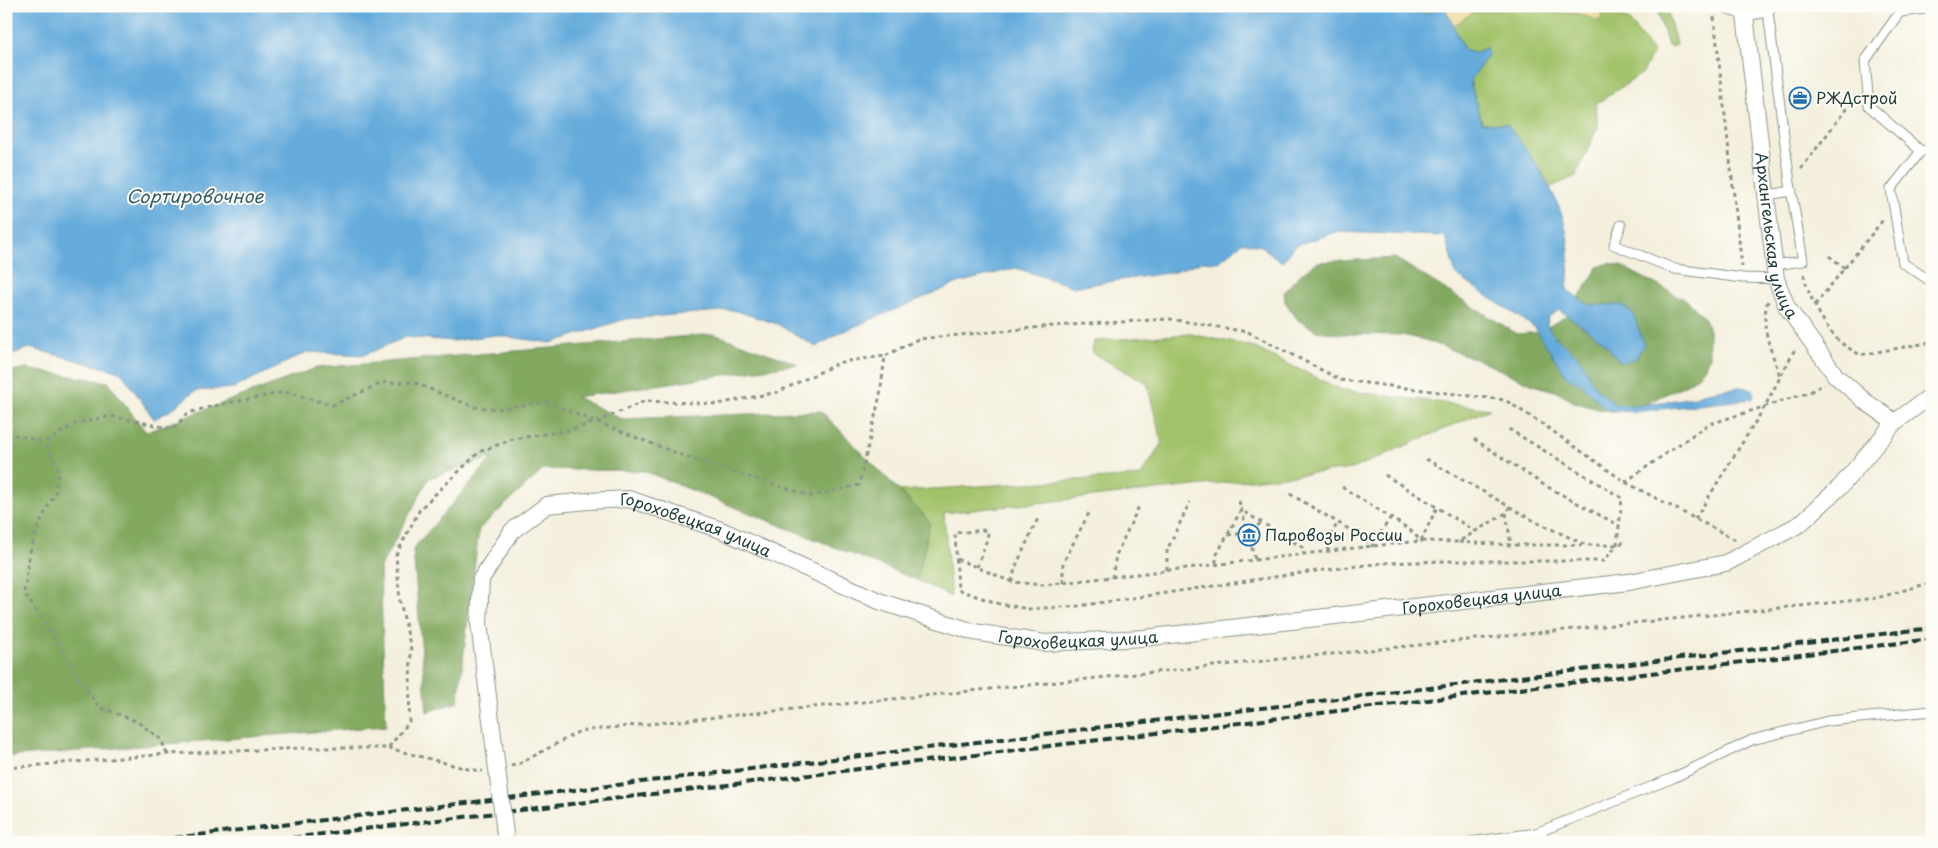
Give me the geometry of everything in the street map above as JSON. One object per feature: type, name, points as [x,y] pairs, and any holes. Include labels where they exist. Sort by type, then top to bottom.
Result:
[{"type":"street","name":"Архангельская улица","points":[[1744,11],[1775,272],[1787,307],[1836,376],[1866,402],[1894,422]]},
{"type":"street","name":"Гороховецкая улица","points":[[506,842],[479,623],[481,579],[512,531],[547,506],[629,499],[721,530],[879,601],[974,632],[1044,643],[1144,638],[1628,582],[1726,562],[1800,524],[1841,486],[1894,422],[1932,395]]},
{"type":"lane","points":[[1621,225],[1614,245],[1675,269],[1743,278],[1775,272],[1803,261],[1791,187],[1770,9],[1744,11],[1721,6]]},
{"type":"lane","points":[[1932,8],[1899,9],[1865,61],[1869,106],[1921,151],[1932,150]]},
{"type":"lane","points":[[1921,151],[1891,189],[1903,263],[1932,282]]},
{"type":"lane","points":[[1767,195],[1791,187]]},
{"type":"lane","points":[[1470,842],[1536,833],[1673,778],[1752,740],[1828,721],[1932,711]]},
{"type":"path","points":[[1714,16],[1743,278]]},
{"type":"path","points":[[1791,187],[1867,82]]},
{"type":"path","points":[[1815,305],[1894,206]]},
{"type":"path","points":[[1829,256],[1845,268]]},
{"type":"path","points":[[1803,261],[1804,281],[1815,305],[1833,334],[1841,343],[1860,355],[1932,342]]},
{"type":"path","points":[[1775,272],[1765,308],[1765,332],[1780,376]]},
{"type":"path","points":[[388,748],[409,722],[411,649],[400,601],[396,555],[420,509],[479,452],[513,439],[570,430],[596,422],[645,401],[718,404],[778,392],[841,362],[885,356],[918,339],[1054,326],[1170,319],[1248,332],[1341,380],[1505,400],[1625,482],[1754,549]]},
{"type":"path","points":[[1695,519],[1764,408],[1804,333]]},
{"type":"path","points":[[6,433],[45,442],[77,422],[111,416],[173,429],[188,413],[212,406],[285,392],[333,404],[382,383],[413,382],[474,407],[497,408],[546,402],[686,457],[811,496],[859,484],[880,395],[885,356]]},
{"type":"path","points":[[1625,482],[1707,424],[1764,408],[1810,392],[1836,376]]},
{"type":"path","points":[[977,568],[989,536],[988,532],[984,530],[955,533],[958,590],[1000,604],[1029,609],[1078,606],[1308,572],[1383,563],[1604,561],[1617,545],[1622,498],[1508,428]]},
{"type":"path","points":[[1474,439],[1544,485],[1620,526]]},
{"type":"path","points":[[45,442],[58,468],[56,490],[39,526],[30,552],[24,593],[56,640],[75,674],[99,707],[136,721],[161,740],[167,754]]},
{"type":"path","points":[[1426,459],[1538,523],[1586,545]]},
{"type":"path","points":[[1385,475],[1475,531]]},
{"type":"path","points":[[1342,487],[1391,517],[1410,530],[1421,541]]},
{"type":"path","points":[[1290,494],[1362,537],[1372,546]]},
{"type":"path","points":[[1239,501],[1256,559]]},
{"type":"path","points":[[1167,570],[1167,550],[1190,502]]},
{"type":"path","points":[[1112,578],[1116,555],[1139,506]]},
{"type":"path","points":[[1458,542],[1506,513],[1510,506]]},
{"type":"path","points":[[1421,541],[1437,508]]},
{"type":"path","points":[[1241,510],[1302,547],[1303,554]]},
{"type":"path","points":[[1216,563],[1216,556],[1241,510]]},
{"type":"path","points":[[1063,582],[1063,564],[1090,511]]},
{"type":"path","points":[[1506,513],[1511,545]]},
{"type":"path","points":[[1012,582],[1015,568],[1038,516]]},
{"type":"path","points":[[1372,546],[1391,517]]},
{"type":"path","points":[[1227,535],[1249,533],[1262,522]]},
{"type":"path","points":[[1328,551],[1327,543],[1338,522]]},
{"type":"path","points":[[957,558],[1012,582],[1029,585],[1112,578],[1216,563],[1421,541],[1511,545],[1617,545],[1628,540]]},
{"type":"path","points":[[504,768],[519,764],[580,731],[1877,598],[1929,583],[1932,580]]},
{"type":"path","points":[[6,768],[167,754],[305,748],[388,748],[468,769],[490,772]]},
{"type":"green space","points":[[1403,6],[1430,6],[1432,12],[1417,13]]},
{"type":"green space","points":[[1659,6],[1666,6],[1676,44],[1672,47],[1668,46],[1658,13]]},
{"type":"green space","points":[[1516,7],[1579,14],[1600,20],[1604,12],[1628,19],[1653,52],[1643,73],[1596,104],[1598,126],[1576,176],[1549,188],[1541,169],[1482,123],[1470,81],[1488,55],[1486,47],[1476,53],[1465,51],[1453,26],[1472,13]]},
{"type":"green space","points":[[1395,258],[1517,334],[1540,332],[1569,314],[1598,267],[1609,263],[1621,266],[1688,301],[1705,319],[1709,331],[1709,356],[1705,367],[1689,383],[1635,409],[1611,411],[1574,402],[1555,391],[1533,385],[1481,361],[1425,340],[1402,335],[1341,334],[1317,331],[1298,320],[1285,302],[1284,292],[1300,275],[1318,262]]},
{"type":"green space","points":[[714,334],[798,364],[576,397],[622,419],[821,411],[930,522],[917,580],[644,471],[544,469],[479,529],[458,702],[427,712],[413,549],[492,458],[429,478],[380,568],[386,726],[6,757],[6,371],[26,369],[108,382],[146,432],[316,368]]},
{"type":"green space","points":[[1190,334],[1251,346],[1342,390],[1490,409],[1352,469],[944,513],[951,597],[917,580],[930,522],[900,491],[1140,476],[1162,444],[1147,383],[1092,353],[1094,341]]},
{"type":"sand","points":[[1444,6],[1606,6],[1600,21],[1579,14],[1516,7],[1472,13],[1453,26]]},
{"type":"water","name":"Сортировочное","points":[[6,6],[1403,6],[1413,12],[1425,13],[1432,12],[1430,6],[1444,6],[1465,51],[1476,53],[1486,47],[1488,55],[1470,81],[1482,123],[1507,124],[1529,153],[1557,202],[1567,237],[1569,268],[1567,290],[1589,305],[1622,305],[1633,313],[1644,344],[1636,358],[1621,363],[1602,340],[1559,310],[1548,317],[1547,326],[1556,338],[1579,357],[1596,388],[1616,405],[1642,405],[1695,397],[1707,392],[1740,387],[1753,389],[1754,395],[1752,399],[1634,412],[1606,410],[1581,384],[1566,376],[1534,327],[1456,275],[1445,236],[1337,232],[1296,245],[1282,262],[1261,246],[1243,242],[1219,262],[1203,261],[1174,272],[1074,287],[1016,268],[958,283],[842,332],[816,347],[777,324],[733,310],[626,319],[551,343],[495,335],[452,341],[406,337],[364,355],[307,352],[234,388],[195,391],[171,410],[154,419],[121,372],[30,348],[6,356]]},
{"type":"railway","points":[[139,842],[1932,628]]},
{"type":"railway","points":[[257,842],[1932,639]]},
{"type":"place","name":"РЖДстрой","points":[[1800,98]]},
{"type":"place","name":"Паровозы России","points":[[1249,535]]}]
